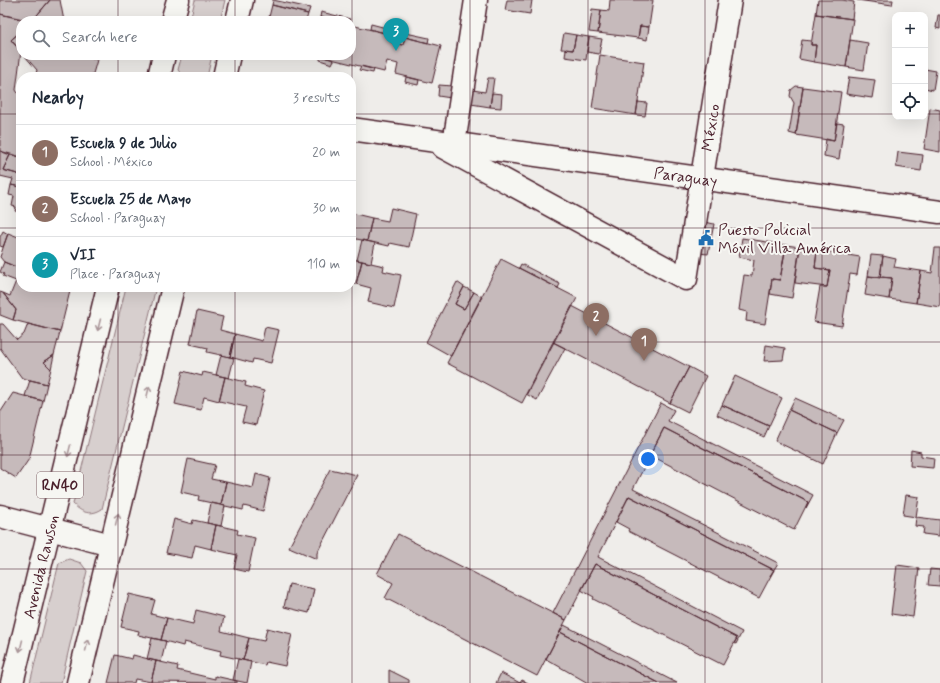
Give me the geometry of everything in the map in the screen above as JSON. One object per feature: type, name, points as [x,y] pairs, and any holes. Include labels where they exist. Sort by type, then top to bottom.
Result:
[{"type":"street","points":[[173,16],[178,0]]},
{"type":"street","points":[[238,16],[242,0]]},
{"type":"street","points":[[454,144],[476,0]]},
{"type":"street","name":"México","points":[[686,279],[730,0]]},
{"type":"street","points":[[160,72],[163,60]]},
{"type":"street","points":[[225,72],[228,60]]},
{"type":"street","name":"Paraguay","points":[[356,130],[940,212]]},
{"type":"street","name":"Paraguay","points":[[431,141],[686,279]]},
{"type":"street","name":"Avenida Rawson","points":[[12,683],[107,292]]},
{"type":"street","points":[[78,683],[172,292]]},
{"type":"street","points":[[0,516],[111,545]]},
{"type":"shaded area","points":[[195,0],[225,0],[221,16],[191,16]]},
{"type":"shaded area","points":[[181,60],[211,60],[208,72],[180,72],[178,70]]},
{"type":"shaded area","points":[[125,292],[155,292],[102,509],[90,513],[80,510],[73,504]]},
{"type":"shaded area","points":[[69,559],[81,563],[87,571],[61,683],[30,683],[59,563]]},
{"type":"building","points":[[0,0],[50,0],[36,16],[16,16],[16,18],[0,14]]},
{"type":"building","points":[[50,0],[60,0],[63,16],[36,16]]},
{"type":"building","points":[[273,0],[310,8],[308,14],[272,5]]},
{"type":"building","points":[[507,0],[532,0],[530,14],[505,10]]},
{"type":"building","points":[[610,0],[653,0],[649,27],[640,26],[638,38],[598,33],[601,10],[609,11]]},
{"type":"building","points":[[818,0],[842,0],[854,2],[852,19],[816,14]]},
{"type":"building","points":[[857,0],[893,0],[892,5]]},
{"type":"building","points":[[272,5],[308,14],[307,16],[269,16]]},
{"type":"building","points":[[592,9],[601,10],[598,33],[589,32]]},
{"type":"building","points":[[321,12],[338,16],[320,16]]},
{"type":"building","points":[[0,14],[16,18],[16,36],[11,40],[16,46],[16,60],[20,60],[18,72],[16,72],[16,156],[0,151]]},
{"type":"building","points":[[816,14],[853,19],[846,67],[814,62],[816,45],[811,45]]},
{"type":"building","points":[[938,15],[940,15],[940,29],[936,28]]},
{"type":"building","points":[[371,24],[394,30],[393,35],[370,29]]},
{"type":"building","points":[[356,26],[393,35],[391,42],[403,45],[405,37],[441,46],[432,83],[396,74],[398,64],[387,61],[384,72],[335,60],[356,60]]},
{"type":"building","points":[[640,26],[649,27],[647,40],[638,38]]},
{"type":"building","points":[[406,33],[429,38],[428,43],[405,37]]},
{"type":"building","points":[[564,33],[576,35],[573,50],[561,49]]},
{"type":"building","points":[[576,35],[589,37],[586,60],[565,57],[566,49],[573,50]]},
{"type":"building","points":[[16,36],[16,46],[11,40]]},
{"type":"building","points":[[589,37],[602,39],[599,54],[587,52]]},
{"type":"building","points":[[802,40],[811,41],[811,45],[816,45],[814,62],[799,59]]},
{"type":"building","points":[[850,40],[868,43],[864,70],[846,67]]},
{"type":"building","points":[[600,55],[644,62],[636,115],[592,108]]},
{"type":"building","points":[[28,60],[97,60],[93,72],[36,72],[37,70]]},
{"type":"building","points":[[320,60],[334,60],[332,64]]},
{"type":"building","points":[[361,66],[374,69],[373,73],[359,70]]},
{"type":"building","points":[[928,70],[936,71],[933,90],[928,89]]},
{"type":"building","points":[[406,77],[419,80],[418,85],[405,82]]},
{"type":"building","points":[[849,77],[875,80],[872,98],[846,94]]},
{"type":"building","points":[[488,78],[494,78],[490,107],[471,104],[473,90],[485,92]]},
{"type":"building","points":[[439,85],[452,86],[451,98],[438,96]]},
{"type":"building","points":[[796,86],[803,87],[796,135],[789,133],[794,103],[790,96],[791,90]]},
{"type":"building","points":[[803,87],[841,92],[834,141],[796,135]]},
{"type":"building","points":[[492,93],[502,94],[501,108],[490,107]]},
{"type":"building","points":[[638,102],[647,103],[645,116],[636,115]]},
{"type":"building","points":[[930,108],[940,110],[940,152],[924,149]]},
{"type":"building","points":[[837,123],[844,124],[839,159],[824,156],[826,139],[834,141]]},
{"type":"building","points":[[0,151],[10,155],[3,170],[16,174],[16,186],[11,185],[13,179],[0,176]]},
{"type":"building","points":[[898,152],[923,155],[921,171],[896,167]]},
{"type":"building","points":[[10,155],[16,156],[16,174],[3,170]]},
{"type":"building","points":[[11,185],[16,186],[16,207],[12,206],[14,196],[9,195]]},
{"type":"building","points":[[391,208],[416,214],[409,247],[390,243],[389,246],[367,241],[372,218],[388,221]]},
{"type":"building","points":[[356,214],[372,218],[367,241],[356,239]]},
{"type":"building","name":"Puesto Policial Móvil Villa América","points":[[705,222],[714,224],[708,254],[698,253]]},
{"type":"building","points":[[3,231],[8,234],[3,247],[0,246],[0,237]]},
{"type":"building","points":[[8,233],[16,236],[16,267],[4,262],[0,257]]},
{"type":"building","points":[[742,238],[786,245],[780,280],[772,279],[765,324],[746,321],[747,312],[739,310],[744,275],[752,276],[754,260],[739,257]]},
{"type":"building","points":[[362,240],[375,243],[371,263],[357,260]]},
{"type":"building","points":[[786,245],[800,247],[792,298],[770,294],[772,279],[780,280]]},
{"type":"building","points":[[800,247],[817,250],[815,268],[830,270],[827,287],[795,283]]},
{"type":"building","points":[[935,248],[940,248],[940,307],[916,303],[921,271],[932,273]]},
{"type":"building","points":[[817,250],[860,257],[857,275],[850,274],[842,326],[814,322],[820,287],[827,287],[830,270],[815,268]]},
{"type":"building","points":[[871,255],[883,256],[880,278],[868,276]]},
{"type":"building","points":[[883,256],[896,259],[894,267],[921,271],[916,303],[889,299],[892,278],[880,277]]},
{"type":"building","points":[[501,259],[577,298],[522,403],[447,363]]},
{"type":"building","points":[[356,260],[362,261],[356,284]]},
{"type":"building","points":[[362,261],[384,266],[383,271],[401,275],[394,308],[368,302],[371,288],[356,284]]},
{"type":"building","points":[[4,262],[16,267],[16,281],[3,276],[4,274],[0,272]]},
{"type":"building","points":[[521,264],[560,284],[558,288],[519,268]]},
{"type":"building","points":[[868,276],[892,278],[889,299],[865,295]]},
{"type":"building","points":[[16,281],[16,292],[70,292],[60,332],[13,320],[16,310],[3,293],[10,296]]},
{"type":"building","points":[[457,282],[464,287],[455,304],[464,309],[474,292],[482,297],[451,356],[426,342]]},
{"type":"building","points":[[464,287],[474,292],[464,309],[455,304]]},
{"type":"building","points":[[0,292],[3,293],[16,310],[13,320],[0,315]]},
{"type":"building","points":[[572,306],[689,367],[670,403],[553,342]]},
{"type":"building","points":[[197,311],[223,317],[220,330],[235,334],[230,357],[207,352],[208,348],[190,344]]},
{"type":"building","points":[[0,324],[3,324],[17,340],[24,334],[28,324],[60,332],[54,355],[44,362],[51,369],[47,384],[22,378],[0,348]]},
{"type":"building","points":[[265,327],[279,330],[271,363],[253,359],[252,363],[230,357],[235,334],[262,341]]},
{"type":"building","points":[[553,342],[565,348],[537,400],[526,394]]},
{"type":"building","points":[[766,345],[785,348],[783,360],[764,361]]},
{"type":"building","points":[[54,355],[51,369],[44,362]]},
{"type":"building","points":[[221,355],[234,358],[229,378],[216,375]]},
{"type":"building","points":[[689,367],[706,376],[688,412],[670,403]]},
{"type":"building","points":[[183,371],[202,376],[203,372],[225,377],[219,401],[204,397],[201,410],[175,404]]},
{"type":"building","points":[[735,376],[782,398],[769,426],[722,405]]},
{"type":"building","points":[[225,377],[246,382],[245,386],[264,391],[256,425],[242,422],[246,407],[219,401]]},
{"type":"building","points":[[30,380],[47,384],[43,401],[25,396]]},
{"type":"building","points":[[13,393],[43,401],[29,459],[16,478],[0,468],[0,413]]},
{"type":"building","points":[[795,398],[844,420],[837,433],[789,410]]},
{"type":"building","points":[[661,403],[674,410],[668,421],[813,495],[806,508],[808,502],[664,428],[633,489],[778,563],[774,570],[629,496],[598,557],[742,632],[736,644],[734,643],[737,638],[595,564],[566,620],[553,613]]},
{"type":"building","points":[[722,405],[769,426],[764,437],[717,415]]},
{"type":"building","points":[[789,410],[837,433],[823,464],[775,441]]},
{"type":"building","points":[[664,428],[808,502],[794,530],[650,455]]},
{"type":"building","points":[[911,450],[921,452],[921,456],[934,458],[933,468],[910,466]]},
{"type":"building","points":[[188,459],[215,465],[211,479],[226,482],[221,505],[198,500],[199,496],[181,492]]},
{"type":"building","points":[[330,469],[357,475],[317,553],[317,559],[289,547]]},
{"type":"building","points":[[256,474],[270,478],[263,511],[244,506],[243,510],[221,505],[226,482],[253,488]]},
{"type":"building","points":[[906,495],[919,497],[916,517],[903,515]]},
{"type":"building","points":[[629,496],[774,570],[759,598],[628,531],[629,529],[616,522]]},
{"type":"building","points":[[211,503],[225,506],[221,526],[207,523]]},
{"type":"building","points":[[916,517],[940,520],[939,536],[923,534],[924,527],[915,526]]},
{"type":"building","points":[[174,519],[192,524],[193,520],[216,525],[211,549],[195,545],[192,558],[166,553]]},
{"type":"building","points":[[216,525],[238,530],[237,534],[255,538],[248,572],[234,569],[237,555],[211,549]]},
{"type":"building","points":[[398,534],[566,620],[537,676],[385,598],[393,583],[377,574]]},
{"type":"building","points":[[595,564],[737,638],[723,665],[593,599],[594,597],[581,590]]},
{"type":"building","points":[[897,565],[919,568],[913,617],[891,614]]},
{"type":"building","points":[[930,569],[940,570],[940,586],[928,585]]},
{"type":"building","points":[[289,584],[314,589],[309,613],[284,607]]},
{"type":"building","points":[[129,594],[155,600],[151,614],[167,618],[161,640],[138,635],[139,631],[121,627]]},
{"type":"building","points":[[196,610],[224,617],[221,631],[249,638],[243,660],[220,655],[221,651],[184,642],[183,646],[161,640],[167,618],[193,624]]},
{"type":"building","points":[[564,625],[677,683],[659,683],[560,632]]},
{"type":"building","points":[[267,628],[292,634],[285,666],[266,662],[265,665],[243,660],[249,638],[264,641]]},
{"type":"building","points":[[560,632],[659,683],[588,683],[546,659]]},
{"type":"building","points":[[152,638],[166,641],[161,662],[147,659]]},
{"type":"building","points":[[115,655],[132,659],[133,655],[156,661],[151,682],[135,679],[134,683],[108,683]]},
{"type":"building","points":[[238,659],[251,662],[247,683],[233,680]]},
{"type":"building","points":[[156,661],[178,666],[177,670],[215,679],[215,676],[237,681],[237,683],[151,682]]},
{"type":"building","points":[[389,670],[409,680],[409,683],[389,683]]},
{"type":"building","points":[[501,673],[520,683],[496,683]]},
{"type":"building","points":[[522,680],[528,683],[520,683]]},
{"type":"place","name":"VII","points":[[396,51]]},
{"type":"place","name":"Puesto Policial Móvil Villa América","points":[[706,238]]},
{"type":"place","name":"Escuela 25 de Mayo","points":[[596,336]]},
{"type":"place","name":"Escuela 9 de Julio","points":[[644,361]]}]
